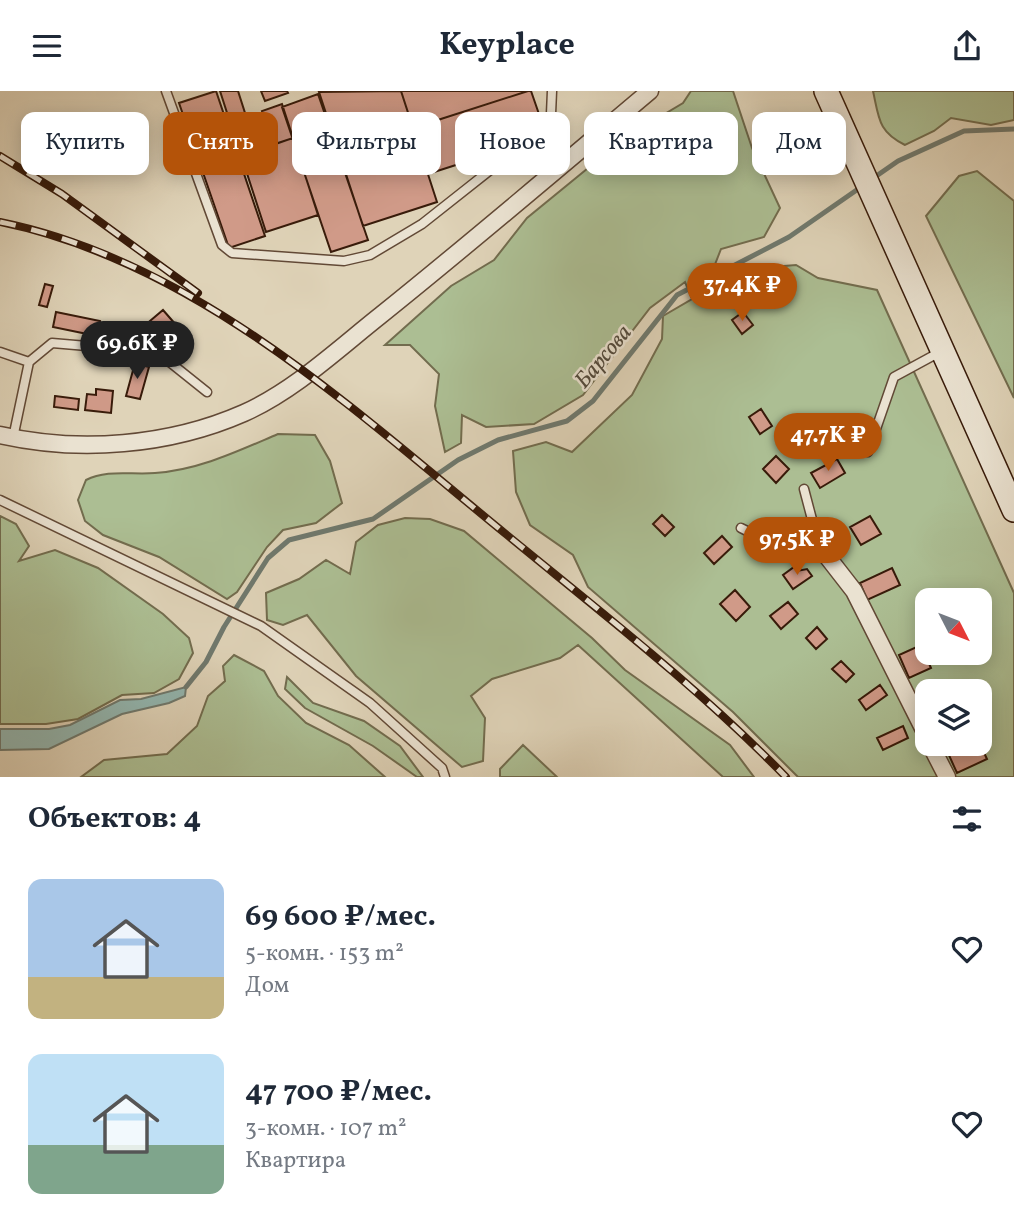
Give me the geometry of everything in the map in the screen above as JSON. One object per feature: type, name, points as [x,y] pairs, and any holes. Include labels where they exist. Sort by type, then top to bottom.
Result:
[{"type":"main road","points":[[826,91],[1014,510]]},
{"type":"street","points":[[7,436],[57,445],[124,443],[205,427],[260,405],[301,378],[427,278],[650,91]]},
{"type":"street","points":[[819,546],[854,591],[915,712]]},
{"type":"street","points":[[936,756],[947,777]]},
{"type":"lane","points":[[166,91],[222,245],[232,253],[344,261],[370,255],[422,225],[532,137],[551,114],[552,91]]},
{"type":"lane","points":[[7,436],[29,362],[52,343],[157,352],[207,392]]},
{"type":"lane","points":[[868,452],[894,377],[942,351]]},
{"type":"lane","points":[[0,352],[29,362]]},
{"type":"lane","points":[[741,528],[791,553],[819,546],[804,489]]},
{"type":"lane","points":[[0,500],[208,598],[261,626],[370,703],[442,768],[445,777]]},
{"type":"green space","points":[[691,91],[733,91],[752,148],[752,175],[765,175],[780,208],[764,237],[721,249],[712,272],[796,265],[818,278],[877,290],[1014,593],[1014,777],[798,777],[733,712],[588,587],[573,555],[530,525],[516,492],[513,451],[546,442],[572,452],[632,395],[662,339],[663,316],[692,299],[685,282],[650,308],[583,395],[534,424],[486,427],[462,415],[461,443],[445,452],[435,406],[439,374],[410,345],[385,345],[451,286],[494,260],[527,218],[584,171],[584,175],[738,175],[738,112],[668,112],[683,103]]},
{"type":"green space","points":[[873,91],[1014,91],[1014,120],[991,125],[951,118],[934,131],[905,145],[889,135],[881,123]]},
{"type":"green space","points":[[977,171],[1014,201],[1014,398],[926,216],[959,176]]},
{"type":"green space","points":[[278,434],[315,435],[330,461],[342,503],[316,523],[283,530],[267,547],[237,592],[227,599],[159,557],[103,535],[85,521],[78,500],[86,480],[111,473],[155,473],[187,468],[218,459]]},
{"type":"green space","points":[[0,516],[16,524],[29,546],[19,561],[55,550],[98,568],[163,614],[189,638],[193,653],[179,679],[154,693],[122,695],[78,719],[46,724],[0,724]]},
{"type":"green space","points":[[405,518],[430,519],[464,531],[592,638],[625,670],[730,745],[754,777],[723,777],[578,645],[560,658],[492,679],[471,696],[485,718],[483,761],[462,767],[356,676],[307,615],[283,625],[267,620],[266,593],[299,579],[326,560],[350,574],[356,542],[378,525]]},
{"type":"green space","points":[[234,655],[264,671],[278,696],[306,723],[349,745],[385,777],[81,777],[104,760],[167,754],[197,726],[208,696],[225,681],[223,666]]},
{"type":"green space","points":[[287,677],[313,703],[364,721],[400,746],[423,777],[417,777],[373,746],[305,708],[285,689]]},
{"type":"green space","points":[[523,745],[557,777],[500,777],[500,769]]},
{"type":"water","points":[[186,687],[185,696],[169,703],[122,714],[49,749],[0,750],[0,729],[49,729],[70,725],[120,700],[141,699]]},
{"type":"building","points":[[216,91],[223,112],[182,112],[179,103]]},
{"type":"building","points":[[220,91],[238,91],[245,112],[227,112]]},
{"type":"building","points":[[261,91],[287,91],[288,93],[265,101]]},
{"type":"building","points":[[401,91],[408,112],[326,112],[319,92]]},
{"type":"building","points":[[401,91],[528,91],[463,112],[455,112],[455,114],[441,119],[441,112],[408,112]]},
{"type":"building","points":[[531,91],[538,112],[463,112]]},
{"type":"building","points":[[318,94],[324,112],[292,112],[292,137],[282,107]]},
{"type":"building","points":[[282,104],[292,138],[278,143],[278,112],[262,111]]},
{"type":"building","points":[[455,114],[455,165],[441,170],[441,119]]},
{"type":"building","points":[[292,138],[292,175],[305,175],[318,215],[266,232],[247,175],[278,175],[278,143]]},
{"type":"building","points":[[204,175],[244,175],[265,236],[229,248]]},
{"type":"building","points":[[305,175],[346,175],[368,240],[331,252]]},
{"type":"building","points":[[346,175],[428,175],[437,202],[363,226]]},
{"type":"building","points":[[45,284],[53,286],[47,307],[39,305]]},
{"type":"building","points":[[163,310],[190,341],[176,353],[158,334],[154,337],[144,326]]},
{"type":"building","points":[[56,312],[100,321],[97,336],[53,327]]},
{"type":"building","points":[[743,312],[753,325],[742,334],[732,320]]},
{"type":"building","points":[[135,363],[149,367],[140,399],[126,396]]},
{"type":"building","points":[[96,389],[113,391],[111,413],[85,410],[87,394],[96,395]]},
{"type":"building","points":[[55,396],[79,399],[78,410],[54,407]]},
{"type":"building","points":[[761,409],[772,426],[760,434],[749,417]]},
{"type":"building","points":[[776,456],[789,469],[776,483],[763,469]]},
{"type":"building","points":[[837,459],[845,473],[820,488],[811,473]]},
{"type":"building","points":[[662,515],[674,527],[665,536],[653,524]]},
{"type":"building","points":[[870,516],[881,534],[861,545],[850,527]]},
{"type":"building","points":[[722,536],[732,547],[714,564],[704,553]]},
{"type":"building","points":[[794,567],[797,571],[807,569],[812,576],[793,589],[783,575]]},
{"type":"building","points":[[892,568],[900,585],[867,600],[860,583]]},
{"type":"building","points":[[735,590],[750,607],[736,621],[720,604]]},
{"type":"building","points":[[788,602],[798,614],[781,629],[770,616]]},
{"type":"building","points":[[817,627],[827,639],[816,649],[806,638]]},
{"type":"building","points":[[915,648],[915,665],[930,665],[931,668],[909,678],[899,655]]},
{"type":"building","points":[[841,661],[854,674],[846,682],[832,669]]},
{"type":"building","points":[[880,685],[887,695],[866,710],[859,700]]},
{"type":"building","points":[[903,726],[908,738],[883,750],[877,738]]},
{"type":"building","points":[[949,756],[986,756],[987,759],[957,773]]},
{"type":"waterway","name":"Барсова","points":[[872,179],[898,161],[964,131],[1014,129]]},
{"type":"waterway","name":"Барсова","points":[[186,687],[206,662],[224,627],[268,558],[289,540],[373,519],[458,460],[498,440],[567,421],[593,401],[677,295],[789,237],[861,187]]},
{"type":"railway","points":[[0,156],[62,194],[198,293]]},
{"type":"railway","points":[[0,222],[72,242],[141,270],[207,306],[271,347],[392,440],[650,652],[786,777]]}]
